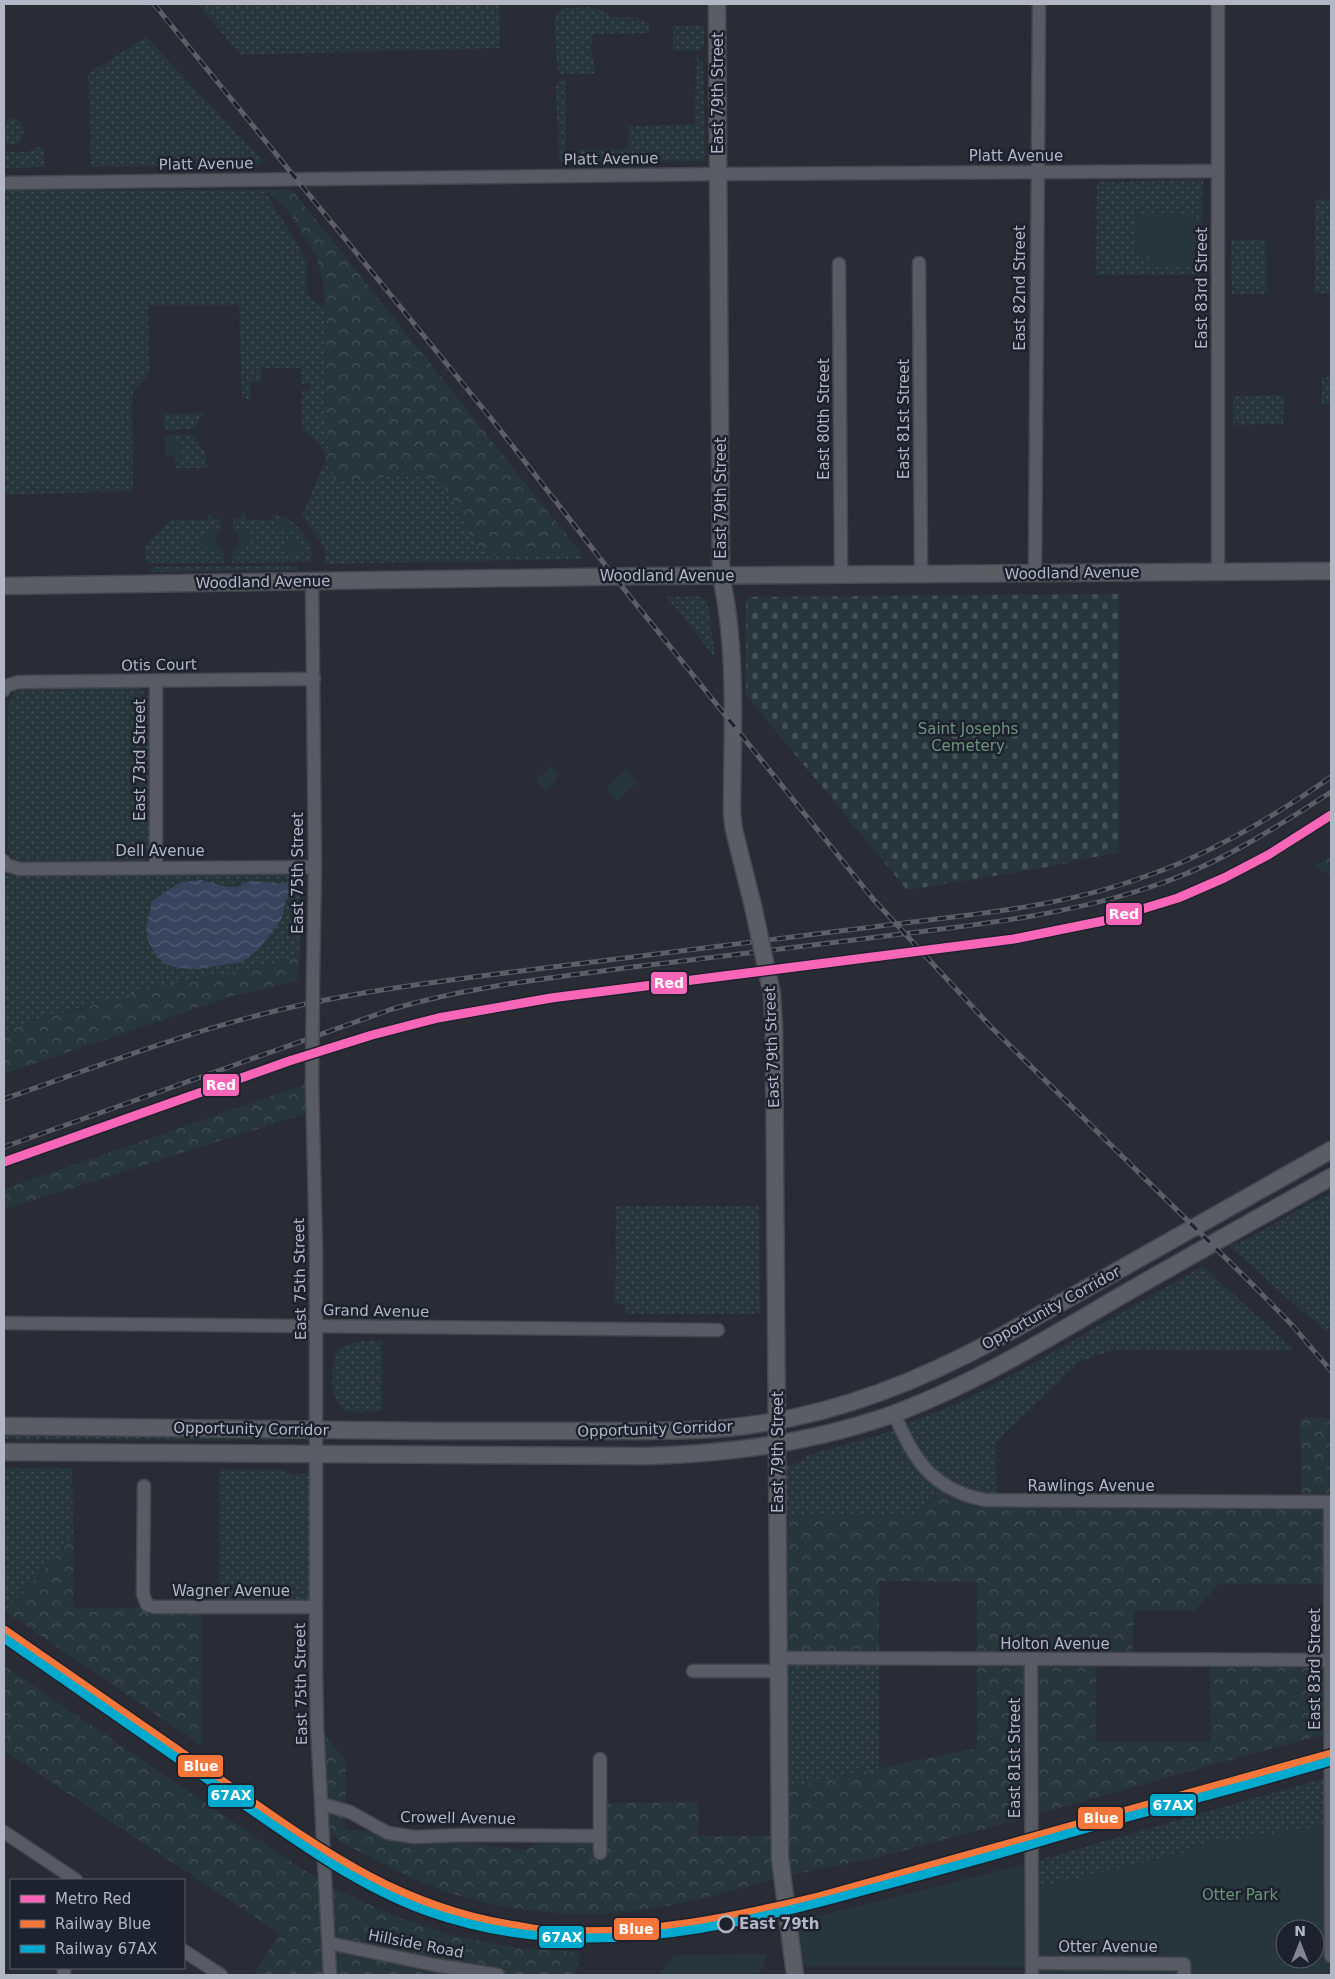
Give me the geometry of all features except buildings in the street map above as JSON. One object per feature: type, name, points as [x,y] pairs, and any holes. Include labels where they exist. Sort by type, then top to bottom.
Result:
[{"type":"main road","name":"East 79th Street","points":[[717,4],[721,576],[728,617],[732,685],[732,814],[734,830],[772,994],[780,1665],[780,1858],[795,1975]]},
{"type":"main road","name":"Woodland Avenue","points":[[4,586],[721,576],[1331,572]]},
{"type":"main road","name":"Opportunity Corridor","points":[[4,1426],[317,1430],[677,1431],[727,1428],[777,1421],[829,1409],[878,1394],[948,1365],[1331,1150]]},
{"type":"main road","name":"Opportunity Corridor","points":[[4,1452],[647,1456],[717,1453],[827,1434],[894,1413],[956,1388],[1009,1360],[1331,1177]]},
{"type":"street","name":"East 82nd Street","points":[[1034,573],[1039,4]]},
{"type":"street","name":"East 83rd Street","points":[[1218,4],[1218,572]]},
{"type":"street","name":"Platt Avenue","points":[[4,183],[719,174],[1218,171]]},
{"type":"street","name":"East 81st Street","points":[[919,263],[921,574]]},
{"type":"street","name":"East 80th Street","points":[[839,264],[841,575]]},
{"type":"street","name":"East 75th Street","points":[[312,581],[315,866],[312,1082],[317,1430],[317,1725],[330,1975]]},
{"type":"street","name":"Otis Court","points":[[5,688],[18,682],[314,679]]},
{"type":"street","name":"East 73rd Street","points":[[156,682],[156,867]]},
{"type":"street","name":"Dell Avenue","points":[[5,863],[20,869],[315,866]]},
{"type":"street","name":"Grand Avenue","points":[[4,1323],[718,1330]]},
{"type":"street","name":"Rawlings Avenue","points":[[894,1413],[909,1448],[924,1468],[950,1488],[978,1499],[1063,1502],[1330,1502]]},
{"type":"street","name":"Wagner Avenue","points":[[144,1486],[143,1594],[147,1605],[155,1608],[316,1607]]},
{"type":"street","name":"East 83rd Street","points":[[1330,1502],[1331,1956]]},
{"type":"street","name":"East 81st Street","points":[[1031,1660],[1032,1969]]},
{"type":"street","name":"Holton Avenue","points":[[693,1671],[780,1665],[1031,1660],[1331,1660]]},
{"type":"street","points":[[600,1760],[600,1853]]},
{"type":"street","name":"Crowell Avenue","points":[[322,1804],[350,1812],[388,1833],[415,1837],[460,1834],[600,1836]]},
{"type":"street","points":[[4,1832],[64,1876]]},
{"type":"street","name":"Hillside Road","points":[[329,1943],[435,1965],[498,1975]]},
{"type":"street","points":[[185,1952],[221,1975]]},
{"type":"street","name":"Otter Avenue","points":[[1032,1969],[1184,1969]]},
{"type":"green space","points":[[198,4],[499,4],[500,48],[240,55]]},
{"type":"green space","points":[[594,7],[615,18],[635,17],[649,24],[650,33],[593,34],[591,48],[595,74],[558,74],[554,16],[562,8]]},
{"type":"green space","points":[[704,25],[704,46],[695,51],[673,51],[673,26]]},
{"type":"green space","points":[[146,37],[263,161],[258,165],[91,167],[88,74]]},
{"type":"green space","points":[[697,57],[703,63],[705,161],[577,162],[578,150],[628,149],[629,126],[694,124]]},
{"type":"green space","points":[[566,80],[566,162],[559,162],[556,86],[558,81]]},
{"type":"green space","points":[[7,119],[19,119],[25,129],[19,144],[4,144],[4,123],[7,122]]},
{"type":"green space","points":[[43,145],[45,167],[4,168],[4,152],[27,152]]},
{"type":"green space","points":[[1203,180],[1200,275],[1096,275],[1097,182]]},
{"type":"green space","points":[[4,190],[264,190],[298,245],[307,265],[307,294],[316,303],[325,307],[328,455],[335,482],[377,478],[406,472],[439,480],[455,502],[472,540],[491,555],[578,553],[582,559],[326,564],[324,547],[304,518],[303,513],[325,458],[319,444],[302,430],[302,391],[308,391],[310,384],[301,384],[301,368],[262,368],[261,382],[250,382],[251,399],[242,399],[239,305],[148,305],[149,370],[147,377],[133,391],[133,491],[4,495]]},
{"type":"green space","points":[[264,190],[292,190],[581,553],[491,555],[472,540],[455,502],[439,480],[406,472],[377,478],[335,482],[328,455],[325,307],[323,285],[317,257],[284,206]]},
{"type":"green space","points":[[1331,199],[1331,294],[1314,293],[1315,200]]},
{"type":"green space","points":[[1136,213],[1194,213],[1195,267],[1150,267],[1150,256],[1136,255]]},
{"type":"green space","points":[[1231,240],[1266,240],[1267,294],[1232,294]]},
{"type":"green space","points":[[1322,377],[1331,377],[1331,404],[1322,404]]},
{"type":"green space","points":[[1284,395],[1283,424],[1233,425],[1233,396]]},
{"type":"green space","points":[[204,413],[194,429],[164,430],[164,414]]},
{"type":"green space","points":[[194,434],[200,447],[205,451],[207,468],[175,468],[175,456],[165,456],[165,435]]},
{"type":"green space","points":[[165,435],[170,435],[182,449],[183,457],[175,459],[175,456],[165,456]]},
{"type":"green space","points":[[241,513],[246,514],[246,520],[272,520],[273,515],[291,521],[299,528],[312,548],[311,562],[232,563],[232,551],[238,546],[239,540],[239,534],[233,529],[233,519],[241,518]]},
{"type":"green space","points":[[208,514],[212,514],[213,519],[221,519],[221,529],[216,541],[218,547],[224,552],[224,563],[146,563],[145,547],[170,520],[208,520]]},
{"type":"green space","points":[[280,516],[289,519],[295,530],[286,532],[277,529],[277,519]]},
{"type":"green space","points":[[210,527],[218,528],[220,531],[216,535],[216,543],[224,551],[224,558],[216,556],[211,547],[200,549],[198,546],[199,542],[205,538]]},
{"type":"green space","points":[[242,527],[249,532],[249,540],[241,549],[237,558],[232,558],[232,551],[240,542],[235,530]]},
{"type":"green space","points":[[292,541],[298,542],[304,552],[299,554],[284,553],[283,547]]},
{"type":"green space","points":[[297,566],[297,570],[153,572],[149,570],[152,567]]},
{"type":"green space","name":"Saint Josephs Cemetery","points":[[1119,594],[1119,852],[1043,868],[907,890],[746,695],[746,597]]},
{"type":"green space","points":[[699,596],[706,600],[709,609],[715,658],[667,597]]},
{"type":"green space","points":[[137,687],[146,694],[150,705],[149,852],[146,858],[141,863],[21,864],[13,860],[8,848],[8,703],[15,691],[21,688]]},
{"type":"green space","points":[[550,766],[557,769],[556,772],[560,775],[546,791],[536,781]]},
{"type":"green space","points":[[625,769],[638,782],[617,801],[606,788]]},
{"type":"green space","points":[[1331,856],[1331,876],[1315,866]]},
{"type":"green space","points":[[300,873],[300,956],[82,1007],[4,1030],[4,874]]},
{"type":"green space","points":[[300,956],[297,981],[232,996],[4,1074],[4,1030],[168,984],[255,968]]},
{"type":"green space","points":[[312,1082],[313,1111],[4,1210],[4,1189]]},
{"type":"green space","points":[[1331,1192],[1331,1325],[1327,1332],[1230,1246],[1245,1240]]},
{"type":"green space","points":[[616,1206],[759,1206],[760,1314],[625,1314],[625,1304],[615,1303]]},
{"type":"green space","points":[[1203,1266],[1295,1351],[1114,1350],[1079,1362],[996,1442],[997,1501],[950,1488],[911,1515],[778,1515],[778,1467],[801,1462],[807,1456],[818,1452],[879,1435],[961,1402],[1018,1372]]},
{"type":"green space","points":[[382,1340],[382,1411],[347,1411],[336,1401],[334,1394],[332,1377],[334,1354],[350,1344]]},
{"type":"green space","points":[[1300,1418],[1331,1418],[1331,1584],[1331,1733],[878,1857],[796,1874],[668,1906],[615,1913],[569,1914],[528,1910],[467,1898],[428,1885],[395,1870],[348,1845],[323,1827],[317,1725],[346,1761],[345,1829],[525,1850],[554,1835],[600,1836],[600,1803],[698,1802],[698,1836],[780,1836],[780,1789],[977,1748],[977,1582],[879,1581],[879,1659],[780,1658],[778,1515],[911,1515],[950,1488],[964,1494],[1302,1502]],"holes":[[[1219,1584],[1331,1584],[1330,1660],[1210,1660],[1211,1742],[1096,1742],[1096,1660],[1132,1660],[1134,1611],[1194,1611]]]},
{"type":"green space","points":[[4,1432],[281,1435],[281,1440],[4,1439]]},
{"type":"green space","points":[[4,1468],[72,1468],[73,1538],[5,1611]]},
{"type":"green space","points":[[220,1469],[276,1469],[293,1474],[317,1473],[316,1607],[219,1607]]},
{"type":"green space","points":[[73,1538],[73,1608],[202,1607],[202,1746],[5,1611]]},
{"type":"green space","points":[[780,1658],[879,1659],[879,1768],[780,1789]]},
{"type":"green space","points":[[4,1666],[326,1885],[393,1915],[451,1935],[518,1948],[580,1952],[576,1975],[254,1975],[279,1933],[4,1751]]},
{"type":"green space","points":[[1331,1776],[1330,1825],[1195,1847],[1187,1852],[1032,1889],[1032,1862]]},
{"type":"green space","name":"Otter Park","points":[[1331,1825],[1331,1975],[1032,1975],[1031,1967],[794,1966],[788,1920],[802,1920],[1032,1862],[1032,1889],[1187,1852],[1195,1847],[1212,1842]]},
{"type":"green space","points":[[767,1954],[763,1968],[756,1975],[659,1975],[674,1955]]},
{"type":"water","points":[[201,880],[227,887],[238,887],[246,882],[282,884],[291,880],[300,880],[287,896],[281,920],[259,949],[242,962],[197,969],[178,968],[165,964],[155,954],[148,941],[146,929],[152,901],[181,882]]},
{"type":"railway","points":[[154,4],[494,422],[631,598],[874,900],[992,1028],[1249,1281],[1293,1326],[1331,1371]]},
{"type":"railway","points":[[4,1099],[188,1035],[263,1014],[346,996],[481,976],[1001,911],[1102,890],[1161,871],[1237,836],[1285,808],[1331,777]]},
{"type":"railway","points":[[4,1147],[392,1009],[452,994],[572,975],[973,925],[1067,909],[1129,894],[1182,875],[1226,855],[1269,831],[1331,792]]},
{"type":"metro line","name":"Red","points":[[4,1162],[289,1061],[372,1035],[438,1018],[551,998],[1014,939],[1103,921],[1178,898],[1224,878],[1268,855],[1331,815]]},
{"type":"rail line","name":"Blue","points":[[4,1630],[279,1821],[352,1867],[390,1887],[471,1917],[543,1930],[586,1932],[654,1928],[722,1918],[789,1904],[1331,1754]]},
{"type":"rail line","name":"67AX","points":[[4,1638],[272,1824],[347,1873],[400,1900],[427,1911],[482,1927],[538,1936],[592,1938],[647,1935],[757,1918],[934,1872],[1331,1761]]},
{"type":"place","name":"East 79th","points":[[726,1924]]}]
